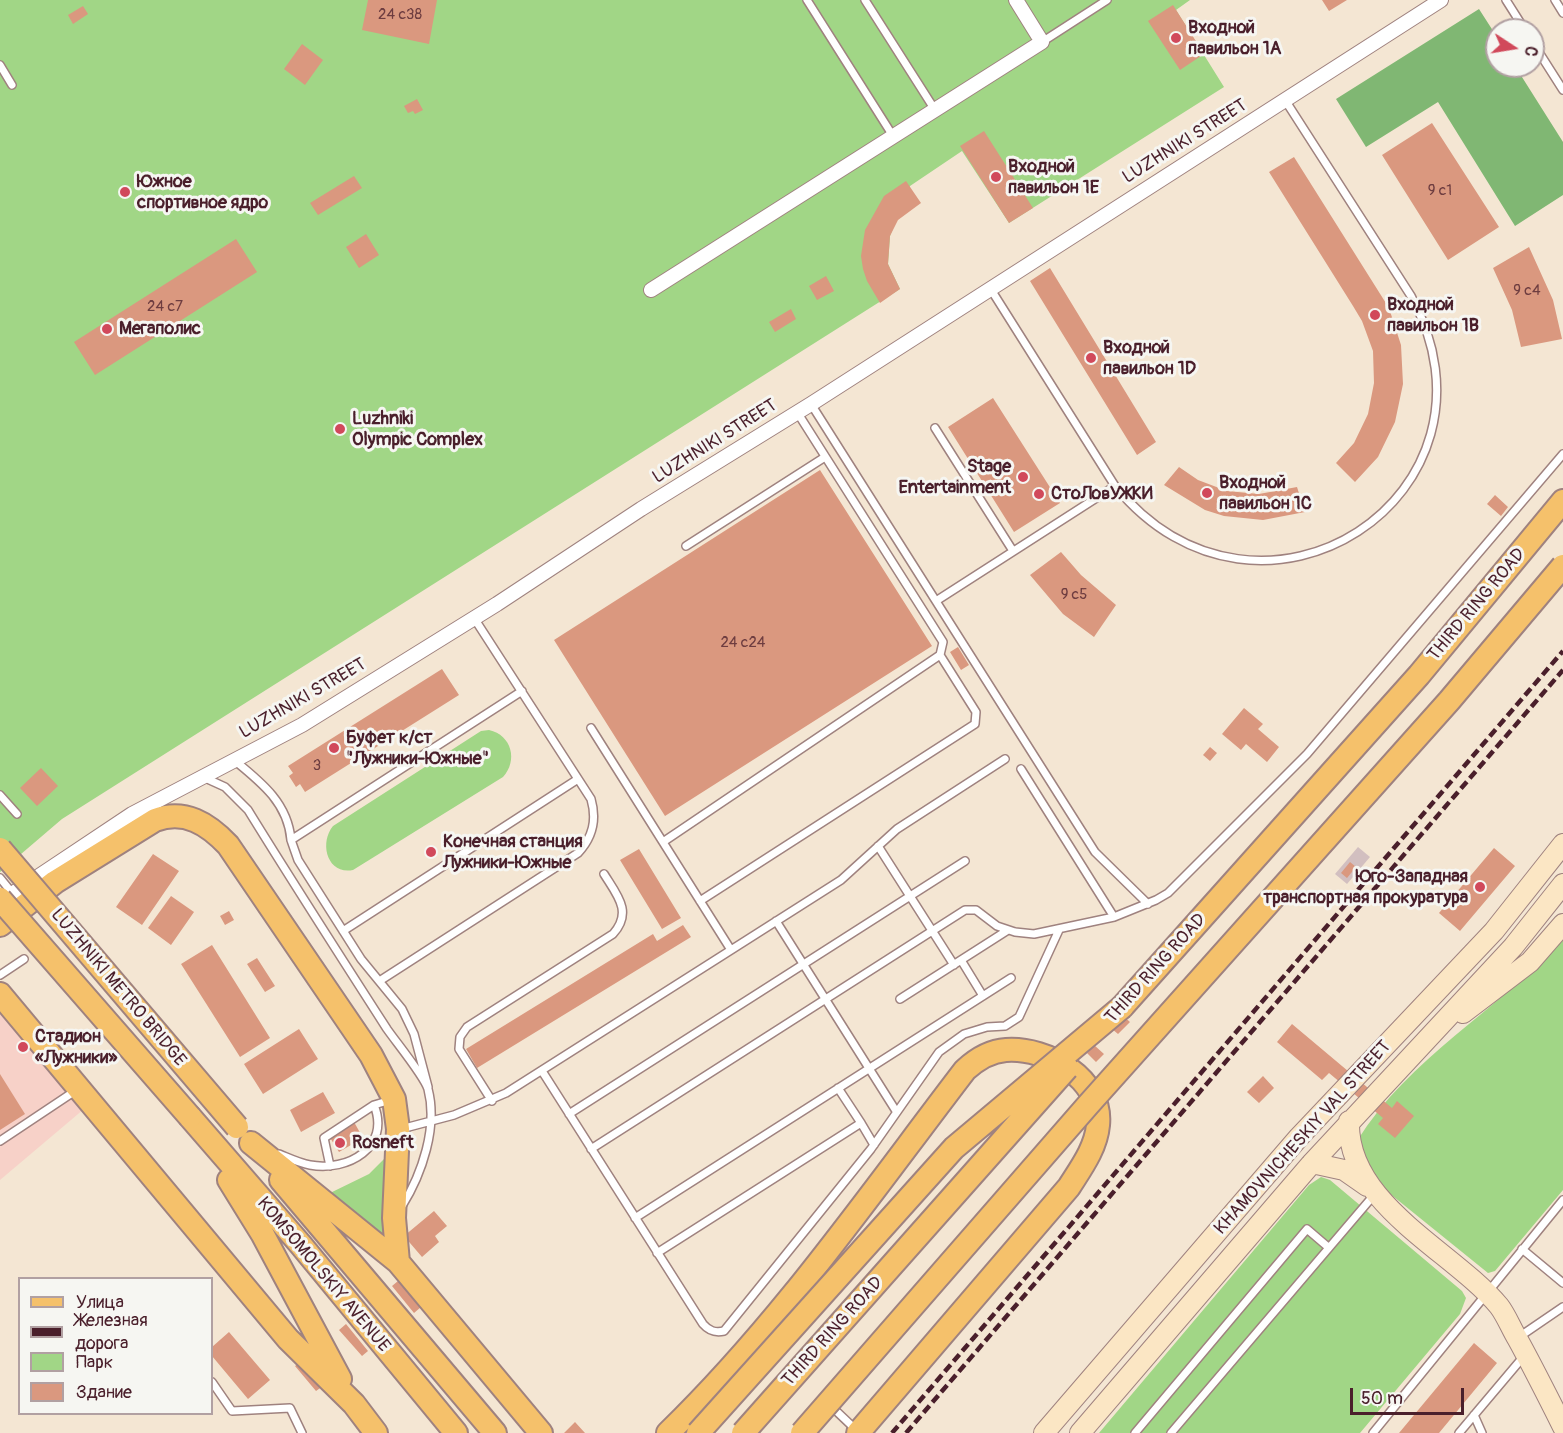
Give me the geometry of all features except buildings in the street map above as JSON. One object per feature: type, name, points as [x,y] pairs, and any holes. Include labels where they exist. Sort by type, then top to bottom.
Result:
[{"type":"main road","name":"THIRD RING ROAD","points":[[743,1433],[1419,675],[1563,501]]},
{"type":"main road","points":[[802,1433],[1088,1105],[1449,701],[1563,566]]},
{"type":"main road","points":[[0,925],[55,882],[155,820],[167,816],[196,820],[213,829],[228,845],[371,1054],[384,1102],[398,1129],[394,1218],[398,1262]]},
{"type":"main road","name":"KHAMOVNICHESKIY VAL STREET","points":[[1044,1433],[1285,1154],[1494,932],[1563,844]]},
{"type":"main road","name":"LUZHNIKI METRO BRIDGE","points":[[0,849],[244,1135]]},
{"type":"main road","name":"KHAMOVNICHESKIY VAL STREET","points":[[1080,1433],[1317,1157],[1513,947],[1563,884]]},
{"type":"main road","name":"LUZHNIKI METRO BRIDGE","points":[[4,898],[190,1118]]},
{"type":"main road","points":[[1422,1043],[1530,962],[1563,924]]},
{"type":"main road","points":[[0,994],[288,1339],[354,1404],[376,1433]]},
{"type":"main road","points":[[698,1433],[954,1148],[1122,1007]]},
{"type":"main road","points":[[668,1433],[738,1359],[857,1216],[966,1070],[988,1054],[1005,1050],[1034,1053],[1067,1068],[1083,1080],[1096,1101],[1098,1125],[1090,1153],[1069,1187],[854,1429]]},
{"type":"main road","points":[[190,1118],[263,1234],[354,1404]]},
{"type":"main road","name":"KOMSOMOLSKIY AVENUE","points":[[190,1118],[300,1245],[456,1433]]},
{"type":"main road","points":[[1349,1121],[1353,1156],[1371,1186]]},
{"type":"main road","points":[[244,1135],[398,1262],[541,1433]]},
{"type":"main road","name":"KOMSOMOLSKIY AVENUE","points":[[244,1135],[495,1433]]},
{"type":"main road","points":[[1285,1154],[1317,1157],[1371,1186],[1486,1293],[1500,1308],[1522,1346],[1563,1427]]},
{"type":"street","points":[[651,290],[1042,42],[1016,0]]},
{"type":"street","name":"LUZHNIKI STREET","points":[[4,898],[132,814],[302,725],[474,618],[641,509],[694,479],[1441,0]]},
{"type":"lane","points":[[807,0],[893,136]]},
{"type":"lane","points":[[865,0],[935,110]]},
{"type":"lane","points":[[1042,42],[1107,0]]},
{"type":"lane","points":[[1506,0],[1517,18]]},
{"type":"lane","points":[[1555,0],[1563,13]]},
{"type":"lane","points":[[1545,62],[1563,90]]},
{"type":"lane","points":[[0,65],[12,85]]},
{"type":"lane","points":[[990,288],[1116,486],[1148,520],[1195,549],[1240,560],[1282,560],[1321,551],[1369,524],[1396,499],[1415,471],[1423,452],[1431,430],[1437,386],[1436,362],[1424,320],[1285,100]]},
{"type":"lane","points":[[811,404],[1095,852],[1148,904]]},
{"type":"lane","points":[[663,842],[940,655],[943,642],[797,412]]},
{"type":"lane","points":[[935,428],[1013,551]]},
{"type":"lane","points":[[591,1149],[932,931],[971,909],[1008,930],[1034,934],[1114,917],[1148,904],[1168,892],[1307,754],[1563,454]]},
{"type":"lane","points":[[686,546],[825,457]]},
{"type":"lane","points":[[936,601],[1116,486]]},
{"type":"lane","points":[[381,980],[578,853],[586,844],[594,822],[591,799],[474,618]]},
{"type":"lane","points":[[700,901],[975,724],[976,712],[940,655]]},
{"type":"lane","points":[[291,840],[522,691]]},
{"type":"lane","points":[[591,728],[732,950]]},
{"type":"lane","points":[[234,759],[280,804],[290,827],[291,840],[298,860],[361,959],[381,980],[408,1020],[428,1087],[430,1122],[422,1165],[394,1218]]},
{"type":"lane","points":[[398,1129],[430,1122],[492,1101],[542,1071],[841,880],[907,822],[1005,759]]},
{"type":"lane","points":[[1021,769],[1114,917]]},
{"type":"lane","points":[[201,776],[225,787],[248,810],[387,1029],[428,1087]]},
{"type":"lane","points":[[343,931],[578,779]]},
{"type":"lane","points":[[0,795],[17,814]]},
{"type":"lane","points":[[878,846],[932,931],[983,996]]},
{"type":"lane","points":[[569,1113],[965,861]]},
{"type":"lane","points":[[492,1101],[459,1049],[460,1037],[468,1027],[613,934],[620,926],[624,911],[622,903],[604,874]]},
{"type":"lane","points":[[0,878],[4,898]]},
{"type":"lane","points":[[776,921],[896,1111]]},
{"type":"lane","points":[[900,999],[1008,930]]},
{"type":"lane","points":[[542,1071],[703,1324],[711,1331],[724,1331],[874,1145],[939,1052],[951,1042],[973,1030],[1005,1026],[1019,1017],[1059,930]]},
{"type":"lane","points":[[0,975],[24,959]]},
{"type":"lane","points":[[635,1218],[1011,978]]},
{"type":"lane","points":[[0,1141],[79,1088]]},
{"type":"lane","points":[[838,1088],[874,1145]]},
{"type":"lane","points":[[330,1166],[324,1138],[384,1102]]},
{"type":"lane","points":[[244,1135],[309,1165],[330,1166],[351,1160],[369,1148],[379,1135],[384,1102]]},
{"type":"lane","points":[[657,1253],[861,1123]]},
{"type":"lane","points":[[1171,1433],[1328,1246],[1371,1186]]},
{"type":"lane","points":[[1373,1433],[1563,1200]]},
{"type":"lane","points":[[1135,1433],[1307,1228],[1328,1246]]},
{"type":"lane","points":[[1522,1249],[1563,1283]]},
{"type":"lane","points":[[1459,1433],[1522,1346],[1563,1306]]},
{"type":"lane","points":[[213,1383],[232,1411],[290,1408],[302,1433]]},
{"type":"lane","points":[[823,1399],[854,1429]]},
{"type":"lane","points":[[1474,1415],[1482,1433]]},
{"type":"shaded area","points":[[1358,847],[1370,857],[1347,884],[1335,874]]},
{"type":"shaded area","points":[[0,1013],[84,1109],[0,1180]]},
{"type":"green space","name":"Luzhniki Olympic Complex","points":[[0,0],[1190,0],[1176,10],[1224,87],[1009,223],[962,151],[910,186],[890,236],[888,264],[900,289],[62,819],[0,872]]},
{"type":"green space","points":[[1479,9],[1485,18],[1485,78],[1523,78],[1563,142],[1563,195],[1515,226],[1438,102],[1366,147],[1336,99]]},
{"type":"green space","points":[[489,730],[503,737],[510,749],[510,764],[503,777],[353,870],[337,868],[332,863],[326,849],[333,826],[481,731]]},
{"type":"green space","points":[[1563,939],[1563,1190],[1495,1271],[1488,1273],[1368,1176],[1357,1141],[1378,1111],[1402,1084],[1538,965]]},
{"type":"green space","points":[[384,1159],[384,1232],[388,1245],[328,1194],[369,1174]]},
{"type":"green space","points":[[1321,1177],[1330,1180],[1462,1291],[1466,1298],[1460,1314],[1360,1433],[1099,1433],[1309,1185]]},
{"type":"railway","points":[[892,1433],[1563,651]]},
{"type":"railway","points":[[906,1433],[1563,670]]},
{"type":"place","name":"Входной павильон 1A","points":[[1176,38]]},
{"type":"place","name":"Входной павильон 1E","points":[[996,177]]},
{"type":"place","name":"Южное спортивное ядро","points":[[125,192]]},
{"type":"place","name":"Входной павильон 1B","points":[[1375,315]]},
{"type":"place","name":"Мегаполис","points":[[107,329]]},
{"type":"place","name":"Входной павильон 1D","points":[[1091,358]]},
{"type":"place","name":"Luzhniki Olympic Complex","points":[[340,429]]},
{"type":"place","name":"Stage Entertainment","points":[[1023,477]]},
{"type":"place","name":"Входной павильон 1C","points":[[1207,493]]},
{"type":"place","name":"СтоЛовУЖКИ","points":[[1039,494]]},
{"type":"place","name":"Буфет к/ст \"Лужники-Южные\"","points":[[334,748]]},
{"type":"place","name":"Конечная станция Лужники-Южные","points":[[431,852]]},
{"type":"place","name":"Юго-Западная транспортная прокуратура","points":[[1480,887]]},
{"type":"place","name":"Стадион «Лужники»","points":[[23,1047]]},
{"type":"place","name":"Rosneft","points":[[340,1143]]}]
